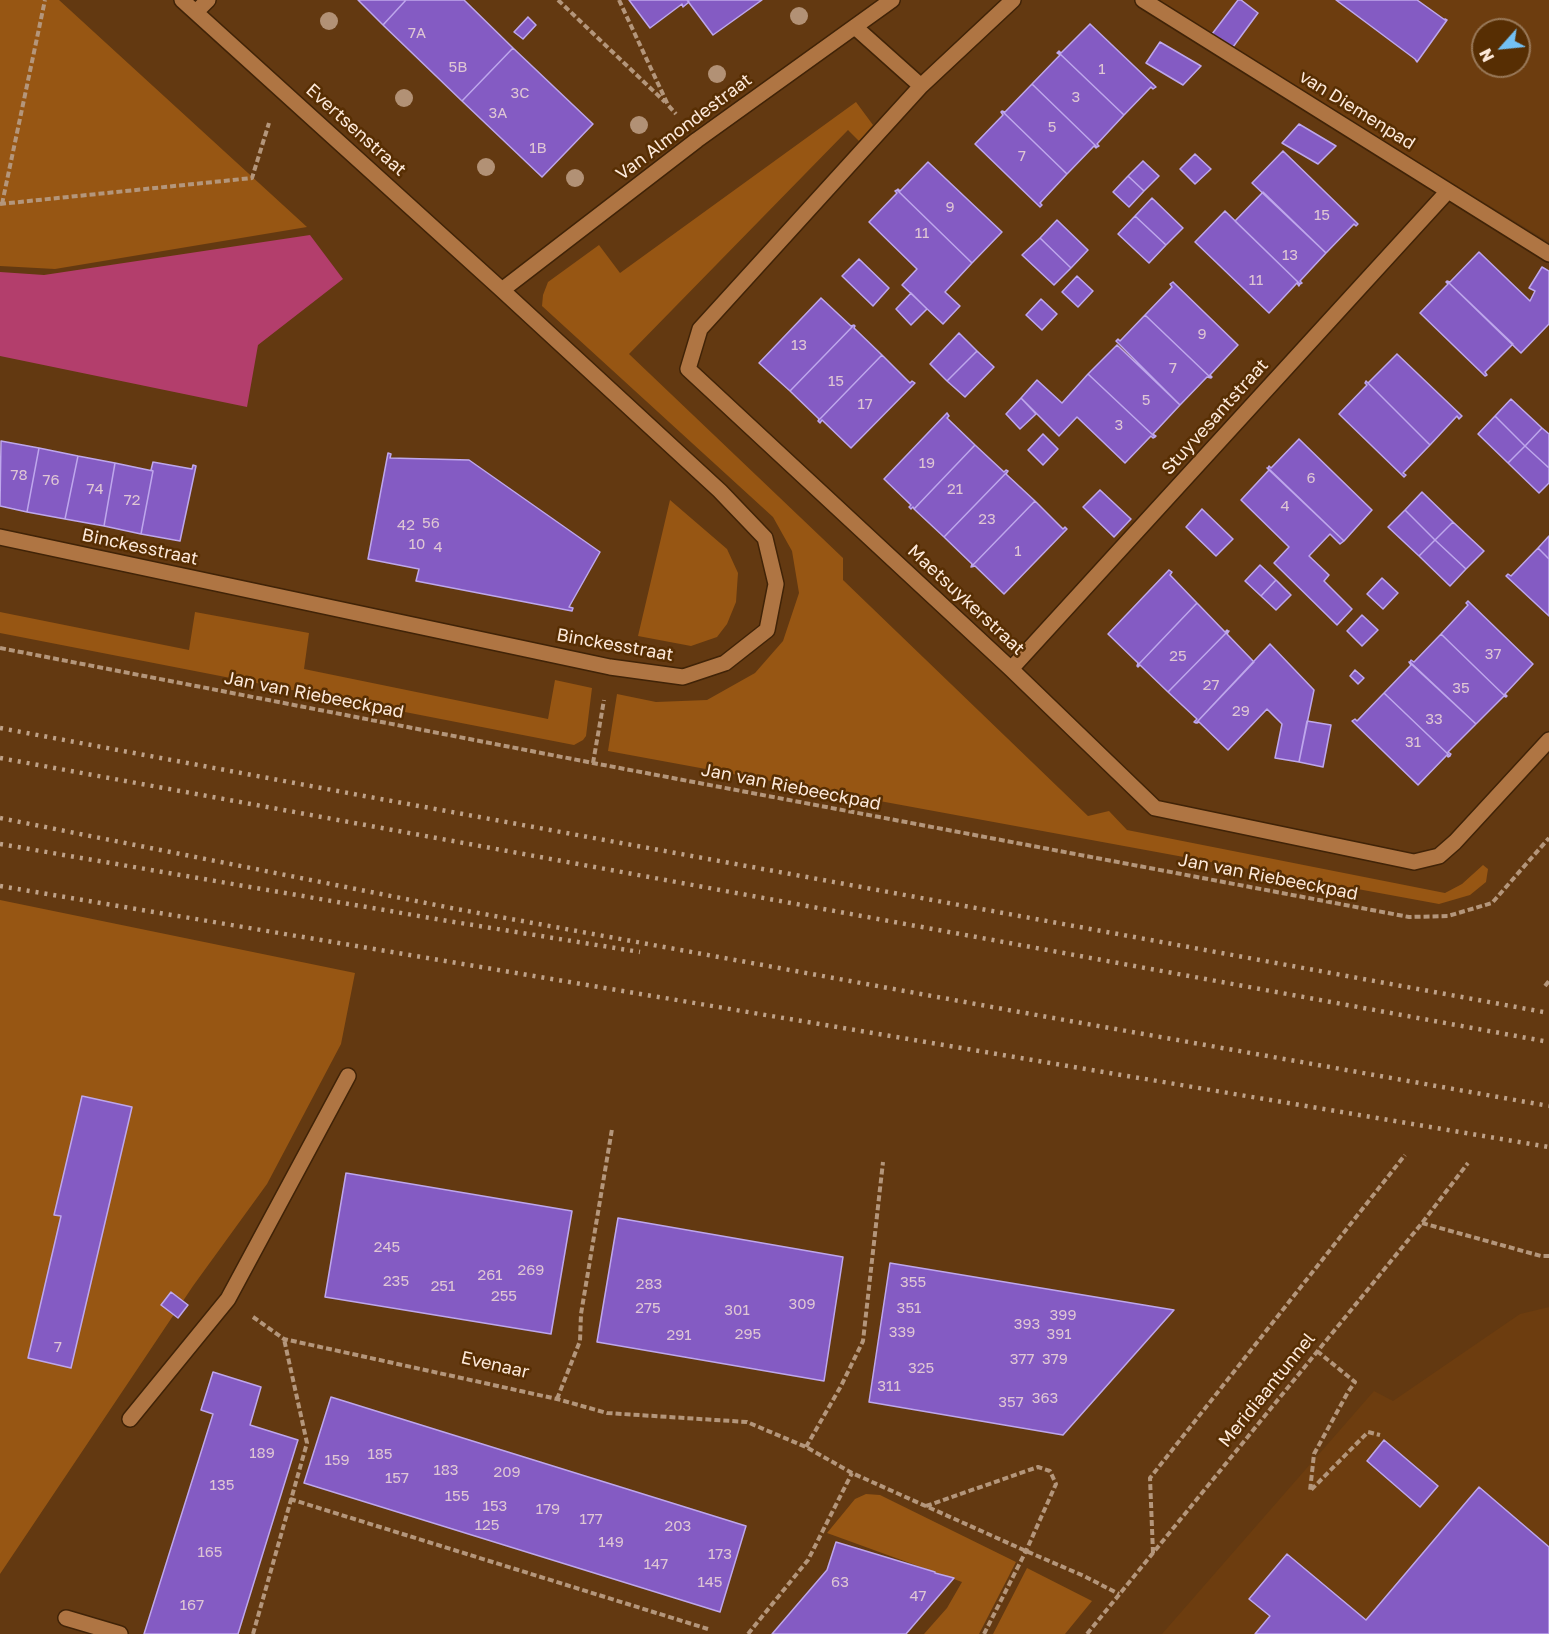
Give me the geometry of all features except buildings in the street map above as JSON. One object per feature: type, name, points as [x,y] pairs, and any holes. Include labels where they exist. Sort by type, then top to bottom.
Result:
[{"type":"street","name":"Evertsenstraat","points":[[182,0],[502,290]]},
{"type":"street","points":[[196,12],[208,0]]},
{"type":"street","name":"Van Almondestraat","points":[[502,290],[697,140],[892,0]]},
{"type":"street","name":"Maetsuykerstraat","points":[[1012,0],[921,86],[700,329],[688,369],[1011,669],[1155,808],[1414,862],[1439,856],[1455,842],[1549,740]]},
{"type":"street","name":"van Diemenpad","points":[[1143,0],[1549,254]]},
{"type":"street","points":[[855,27],[921,86]]},
{"type":"street","name":"Stuyvesantstraat","points":[[1011,669],[1448,191]]},
{"type":"street","name":"Binckesstraat","points":[[0,537],[610,667],[683,677],[725,663],[767,630],[776,584],[765,538],[720,491],[502,290]]},
{"type":"street","points":[[130,1419],[228,1299],[348,1076]]},
{"type":"street","points":[[66,1618],[120,1634]]},
{"type":"path","points":[[45,0],[1,204],[252,178],[280,88]]},
{"type":"path","points":[[558,0],[668,105],[697,140]]},
{"type":"path","points":[[619,0],[668,105]]},
{"type":"path","name":"Jan van Riebeeckpad","points":[[0,648],[592,763],[1409,917],[1448,916],[1492,903],[1549,838]]},
{"type":"path","points":[[592,763],[610,667]]},
{"type":"path","points":[[1545,986],[1549,981]]},
{"type":"path","points":[[557,1399],[580,1341],[581,1314],[612,1129]]},
{"type":"path","points":[[1153,1553],[1150,1478],[1405,1155]]},
{"type":"path","points":[[806,1447],[842,1386],[863,1341],[883,1162]]},
{"type":"path","name":"Meridiaantunnel","points":[[1087,1634],[1468,1163]]},
{"type":"path","points":[[1422,1222],[1541,1256],[1549,1256]]},
{"type":"path","name":"Evenaar","points":[[253,1634],[307,1443],[284,1339],[557,1399],[607,1413],[747,1422],[806,1447],[852,1473],[1084,1576],[1119,1594]]},
{"type":"path","points":[[1317,1351],[1355,1382],[1314,1454],[1310,1491],[1368,1432],[1380,1435]]},
{"type":"path","points":[[925,1506],[1038,1467],[1050,1472],[1056,1484],[1026,1551],[984,1634]]},
{"type":"path","points":[[748,1634],[808,1560],[852,1473]]},
{"type":"path","points":[[290,1499],[708,1629]]},
{"type":"shaded area","points":[[0,0],[59,0],[307,227],[55,269],[0,266]]},
{"type":"shaded area","points":[[1152,0],[1549,0],[1549,242]]},
{"type":"shaded area","points":[[856,102],[873,125],[859,141],[848,130],[629,354],[843,558],[843,580],[1088,816],[1109,811],[1127,830],[1445,893],[1462,884],[1483,865],[1488,869],[1486,882],[1470,895],[1439,904],[608,751],[617,694],[656,702],[707,700],[755,673],[783,641],[799,593],[792,551],[773,517],[542,306],[543,295],[548,282],[599,245],[620,273]]},
{"type":"shaded area","points":[[310,235],[343,279],[258,345],[247,407],[0,356],[0,272],[44,275]]},
{"type":"shaded area","points":[[670,500],[727,549],[738,573],[736,602],[727,624],[717,637],[691,646],[638,636]]},
{"type":"shaded area","points":[[0,612],[189,650],[195,612],[309,633],[304,669],[548,719],[555,680],[592,688],[586,736],[574,745],[0,633]]},
{"type":"shaded area","points":[[0,900],[355,973],[341,1044],[267,1184],[193,1286],[0,1574]]},
{"type":"shaded area","points":[[1549,1307],[1549,1634],[1162,1634],[1374,1391],[1393,1401],[1520,1314]]},
{"type":"shaded area","points":[[866,1494],[880,1495],[1016,1562],[979,1634],[924,1634],[947,1608],[962,1582],[827,1533],[855,1499]]},
{"type":"shaded area","points":[[1027,1568],[1092,1601],[1065,1634],[993,1634]]},
{"type":"railway","points":[[0,728],[1549,1013]]},
{"type":"railway","points":[[0,758],[1549,1042]]},
{"type":"railway","points":[[0,818],[451,908],[1549,1106]]},
{"type":"railway","points":[[0,844],[640,952]]},
{"type":"railway","points":[[0,886],[1549,1147]]}]
